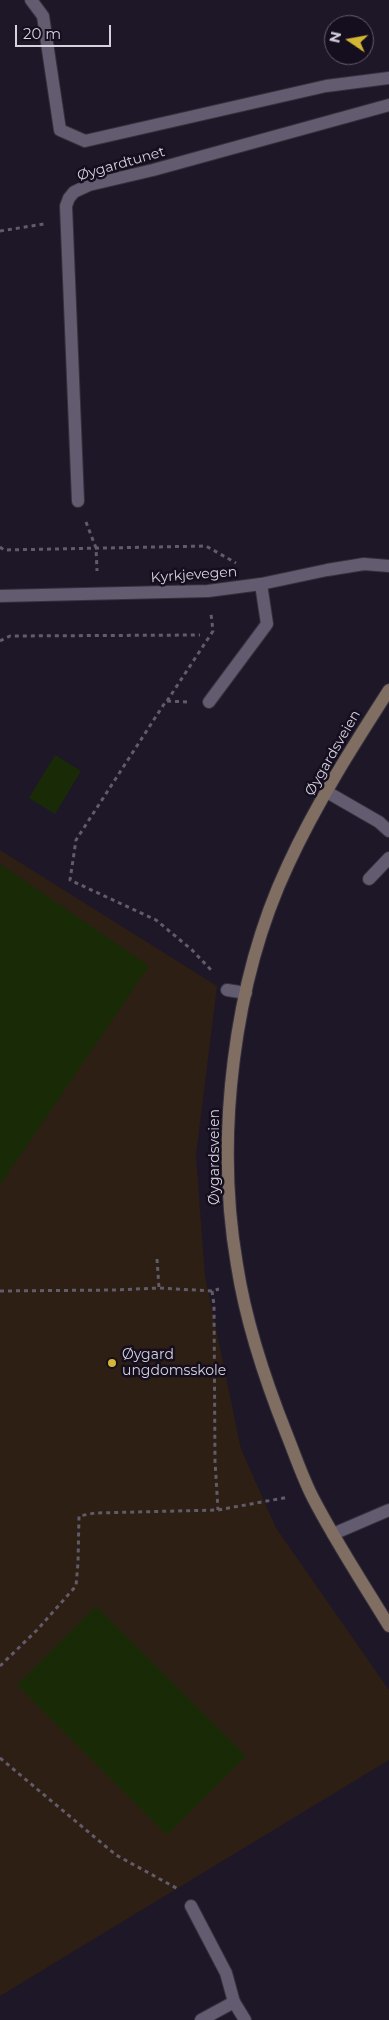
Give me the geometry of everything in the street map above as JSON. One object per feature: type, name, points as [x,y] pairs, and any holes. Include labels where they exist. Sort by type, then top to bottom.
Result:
[{"type":"street","points":[[31,0],[43,16],[60,130],[85,141],[326,86],[389,78]]},
{"type":"street","name":"Øygardtunet","points":[[78,501],[66,206],[69,198],[74,192],[89,185],[154,170],[389,105]]},
{"type":"street","name":"Kyrkjevegen","points":[[0,596],[208,591],[261,584],[364,564],[389,566]]},
{"type":"street","points":[[209,702],[267,624],[261,584]]},
{"type":"street","name":"Øygardsveien","points":[[389,690],[327,792],[288,864],[271,905],[256,952],[232,1067],[229,1112],[228,1198],[236,1266],[253,1338],[277,1410],[311,1494],[389,1626]]},
{"type":"street","points":[[327,792],[379,822],[389,832]]},
{"type":"street","points":[[369,879],[389,858]]},
{"type":"street","points":[[227,990],[246,993]]},
{"type":"street","points":[[333,1534],[389,1510]]},
{"type":"street","points":[[191,1906],[226,1973],[234,2002],[244,2020]]},
{"type":"street","points":[[201,2020],[234,2002]]},
{"type":"path","points":[[0,231],[67,220]]},
{"type":"path","points":[[78,501],[96,548],[98,595]]},
{"type":"path","points":[[0,547],[4,550],[206,546],[243,567]]},
{"type":"path","points":[[208,591],[213,631],[76,840],[70,880],[156,920],[192,950],[227,990]]},
{"type":"path","points":[[0,641],[10,636],[200,635]]},
{"type":"path","points":[[166,701],[209,702]]},
{"type":"path","points":[[157,1259],[159,1288]]},
{"type":"path","points":[[0,1291],[159,1288],[212,1291],[221,1288]]},
{"type":"path","points":[[212,1291],[214,1305],[215,1461],[218,1510]]},
{"type":"path","points":[[0,1666],[76,1586],[79,1516],[95,1513],[218,1510],[311,1494]]},
{"type":"path","points":[[0,1758],[116,1855],[180,1890],[191,1906]]},
{"type":"shaded area","name":"Øygard ungdomsskole","points":[[0,850],[217,986],[196,1155],[205,1276],[241,1449],[276,1528],[389,1690],[389,1760],[0,1996]]},
{"type":"green space","points":[[55,755],[81,771],[55,814],[29,798]]},
{"type":"green space","points":[[0,864],[149,966],[0,1185]]},
{"type":"green space","points":[[96,1606],[246,1756],[167,1835],[17,1685]]},
{"type":"place","name":"Øygard ungdomsskole","points":[[112,1363]]}]
